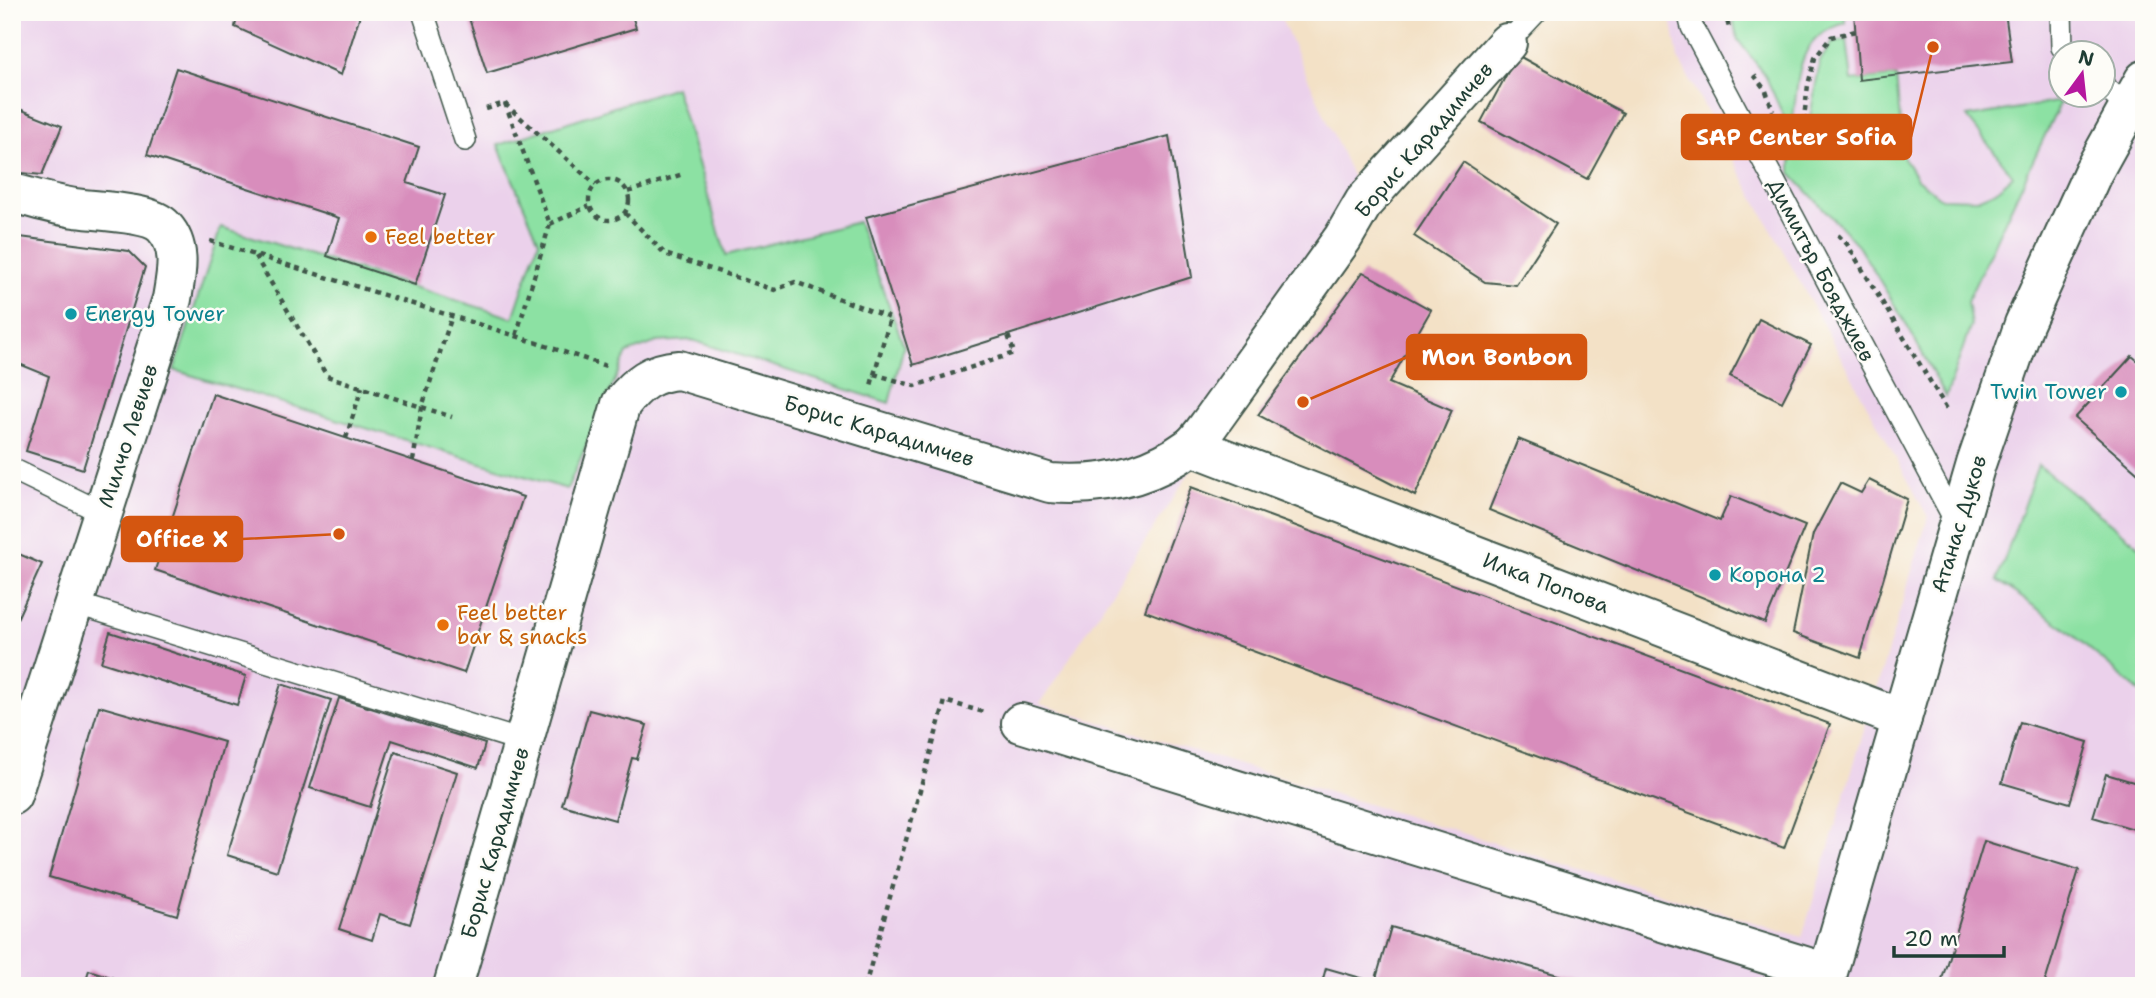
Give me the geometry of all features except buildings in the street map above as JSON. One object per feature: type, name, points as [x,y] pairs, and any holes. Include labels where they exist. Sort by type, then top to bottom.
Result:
[{"type":"street","name":"Борис Карадимчев","points":[[453,986],[621,404],[632,391],[661,371],[679,370],[1050,483],[1103,484],[1137,474],[1192,446],[1343,239],[1364,202],[1507,43]]},
{"type":"street","name":"Атанас Дуков","points":[[1825,980],[1958,526],[2024,324],[2093,172],[2125,92]]},
{"type":"street","points":[[12,193],[74,208],[130,214],[158,222],[165,228]]},
{"type":"street","name":"Милчо Левиев","points":[[12,795],[172,299],[178,257],[165,228]]},
{"type":"street","name":"Илка Попова","points":[[1192,446],[1902,719]]},
{"type":"street","points":[[1021,723],[1825,980]]},
{"type":"lane","points":[[423,12],[466,140]]},
{"type":"lane","name":"Борис Карадимчев","points":[[1507,43],[1536,12]]},
{"type":"lane","name":"Димитър Бояджиев","points":[[1688,12],[1692,27],[1958,526]]},
{"type":"lane","points":[[2061,12],[2062,38]]},
{"type":"lane","points":[[12,469],[103,513]]},
{"type":"lane","points":[[74,603],[525,742]]},
{"type":"path","points":[[1786,146],[1803,126],[1808,85],[1815,58],[1831,37],[1856,31]]},
{"type":"path","points":[[516,336],[550,224],[505,103],[596,185]]},
{"type":"path","points":[[628,192],[683,174]]},
{"type":"path","points":[[614,180],[628,192],[629,203],[625,213],[614,219],[602,219],[589,206],[590,194],[601,181],[614,180]]},
{"type":"path","points":[[550,224],[589,206]]},
{"type":"path","points":[[625,213],[665,254],[775,290],[795,282],[890,318],[859,424]]},
{"type":"path","points":[[165,228],[516,336],[647,380]]},
{"type":"path","points":[[254,255],[327,376],[452,416]]},
{"type":"path","points":[[413,461],[422,407],[452,316]]},
{"type":"path","points":[[874,374],[915,386],[1014,353],[1007,335]]},
{"type":"path","points":[[346,438],[362,387]]},
{"type":"path","points":[[865,986],[946,701],[1021,723]]},
{"type":"shaded area","points":[[12,12],[1278,12],[1364,202],[1040,704],[1802,937],[1928,517],[1678,58],[1670,12],[2144,12],[2144,986],[12,986]]},
{"type":"green space","points":[[1731,12],[1845,12],[1846,23],[1816,38],[1808,49],[1799,76],[1792,124],[1787,124],[1765,75],[1738,40]]},
{"type":"green space","points":[[1847,40],[1852,81],[1896,76],[1903,156],[1917,179],[1941,198],[1977,199],[1996,191],[2013,176],[1967,117],[2048,103],[2048,108],[2058,108],[1967,302],[1971,325],[1946,397],[1858,245],[1791,174],[1791,157],[1808,128],[1820,61],[1832,43]]},
{"type":"green space","points":[[675,87],[726,255],[858,222],[904,346],[889,403],[692,340],[657,342],[627,353],[567,489],[174,370],[221,227],[513,318],[539,241],[498,145]]},
{"type":"green space","points":[[2038,465],[2144,550],[2144,695],[2066,629],[1997,580]]},
{"type":"place","name":"SAP Center Sofia","points":[[1933,47]]},
{"type":"place","name":"Feel better","points":[[371,237]]},
{"type":"place","name":"Energy Tower","points":[[71,314]]},
{"type":"place","name":"Twin Tower","points":[[2121,392]]},
{"type":"place","name":"Mon Bonbon","points":[[1303,402]]},
{"type":"place","name":"Office X","points":[[339,534]]},
{"type":"place","name":"Корона 2","points":[[1715,575]]},
{"type":"place","name":"Feel better bar & snacks","points":[[443,625]]}]
